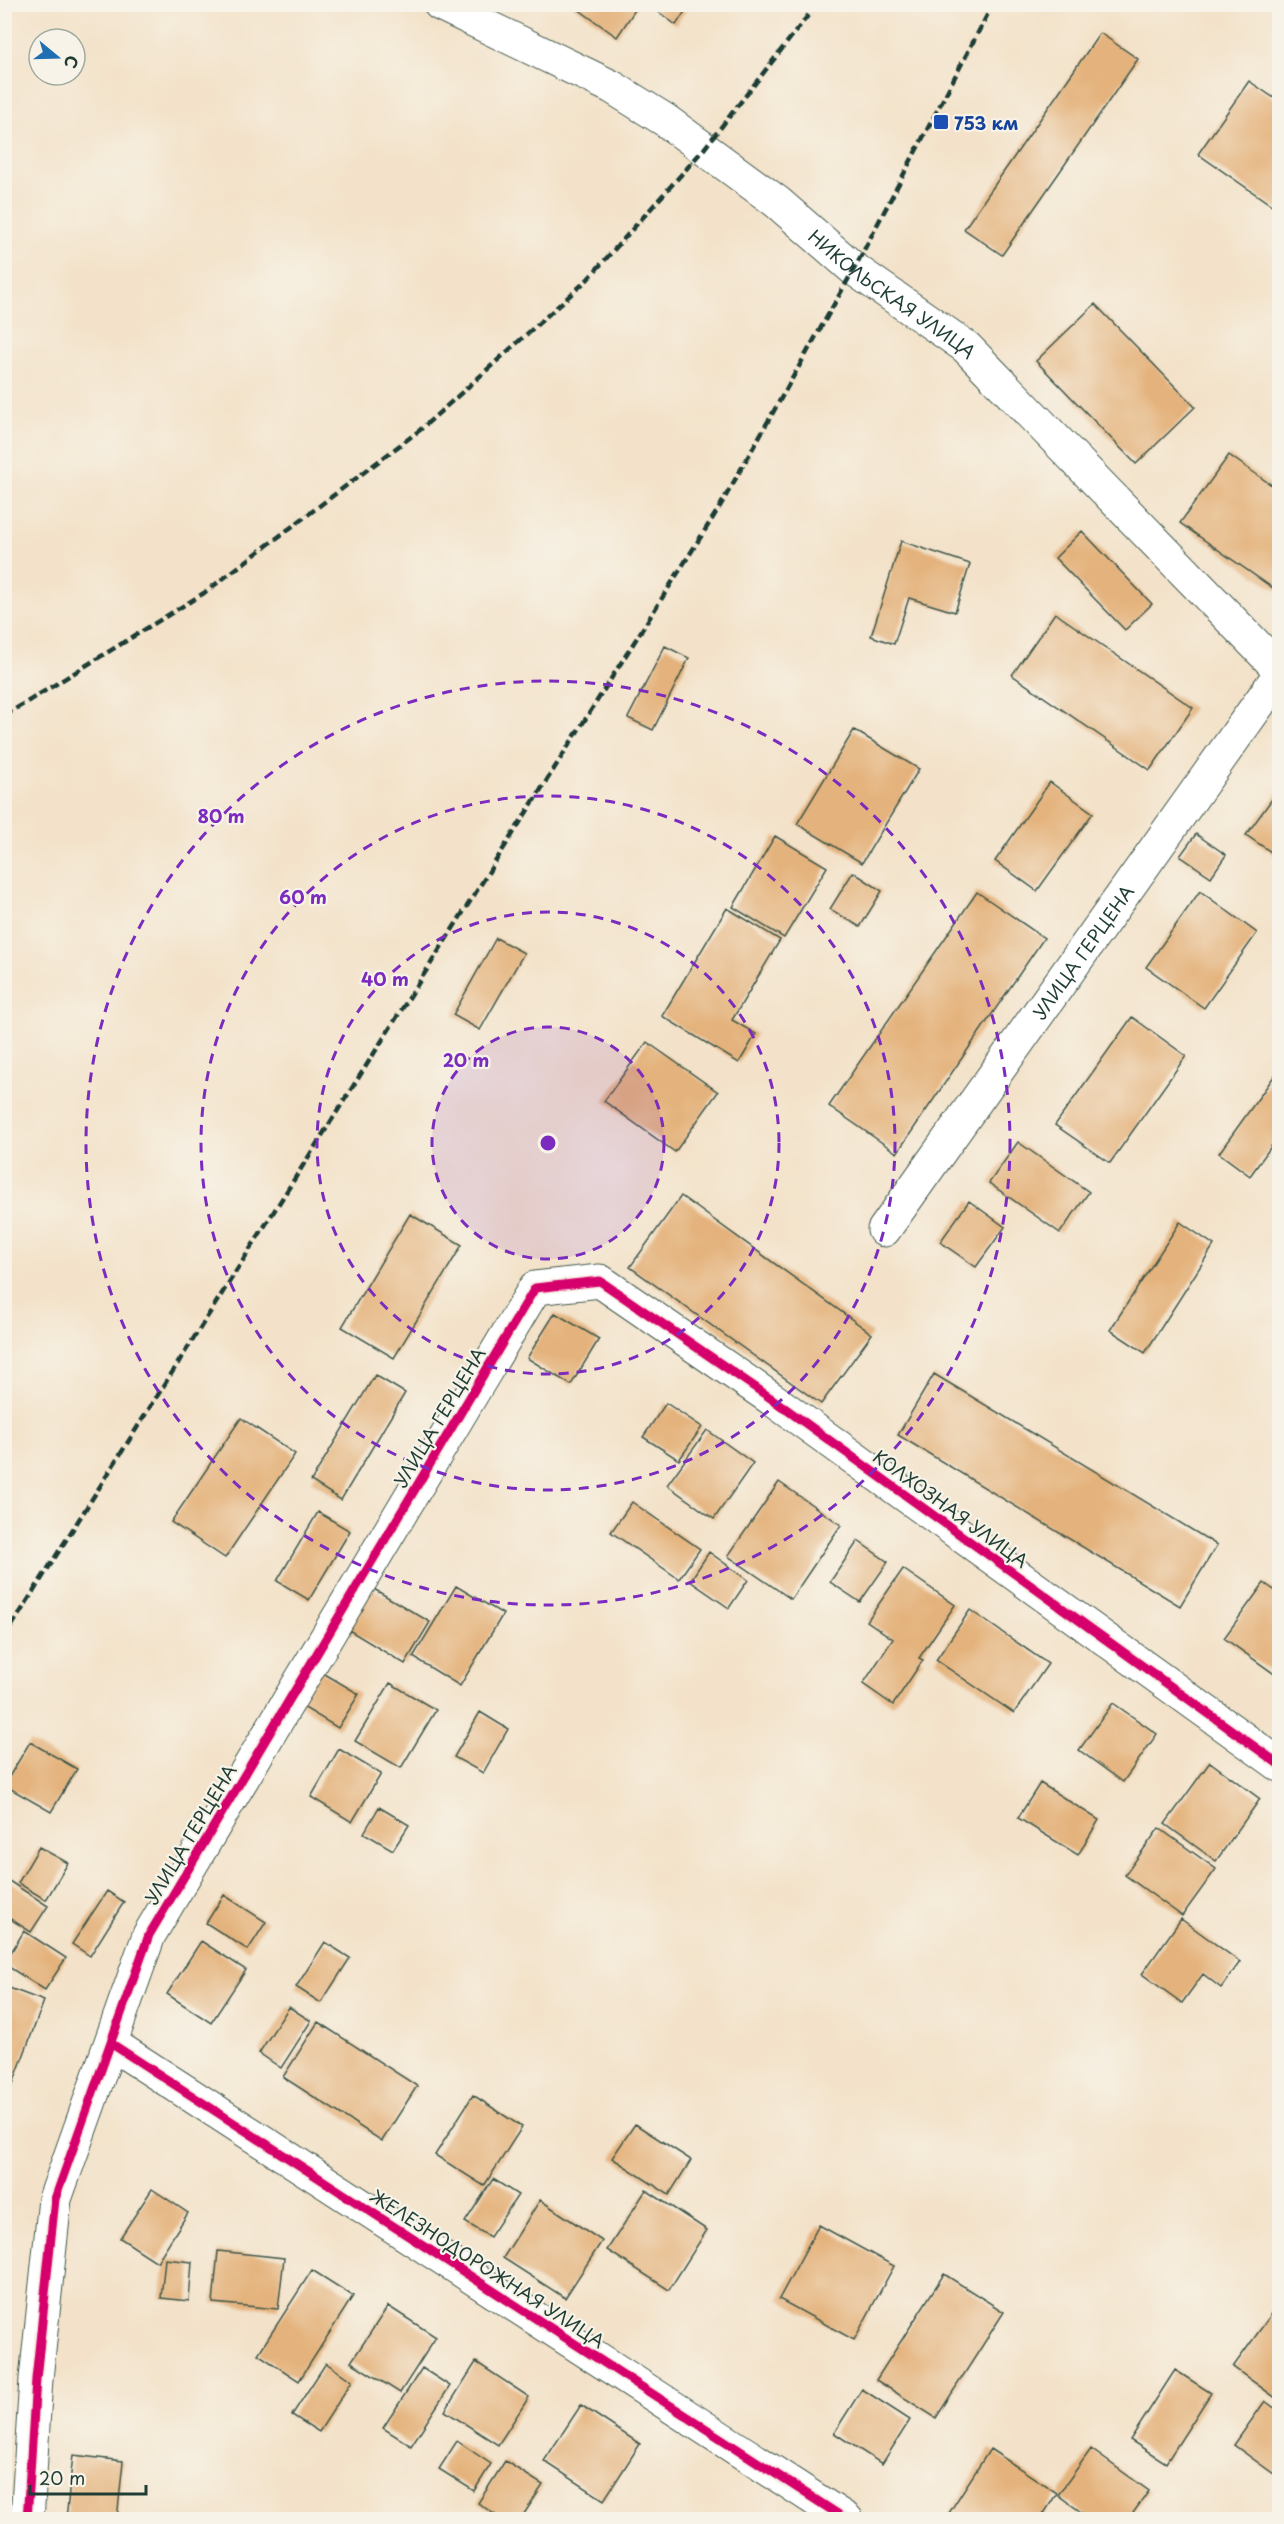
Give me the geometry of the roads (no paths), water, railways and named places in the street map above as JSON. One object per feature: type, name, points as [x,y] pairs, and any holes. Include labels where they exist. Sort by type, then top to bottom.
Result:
[{"type":"street","name":"НИКОЛЬСКАЯ УЛИЦА","points":[[440,4],[612,87],[665,120],[777,202],[854,269],[966,347],[1280,672]]},
{"type":"street","name":"УЛИЦА ГЕРЦЕНА","points":[[884,1230],[1280,672]]},
{"type":"street","name":"УЛИЦА ГЕРЦЕНА","points":[[27,2520],[36,2379],[55,2199],[149,1935],[535,1288],[600,1281]]},
{"type":"street","name":"КОЛХОЗНАЯ УЛИЦА","points":[[600,1281],[772,1399],[1280,1765]]},
{"type":"street","name":"ЖЕЛЕЗНОДОРОЖНАЯ УЛИЦА","points":[[112,2044],[847,2520]]},
{"type":"railway","points":[[4,716],[204,593],[420,430],[587,280],[704,149],[817,4]]},
{"type":"railway","points":[[4,1638],[719,508],[854,269],[993,4]]},
{"type":"place","name":"753 км","points":[[941,122]]}]
